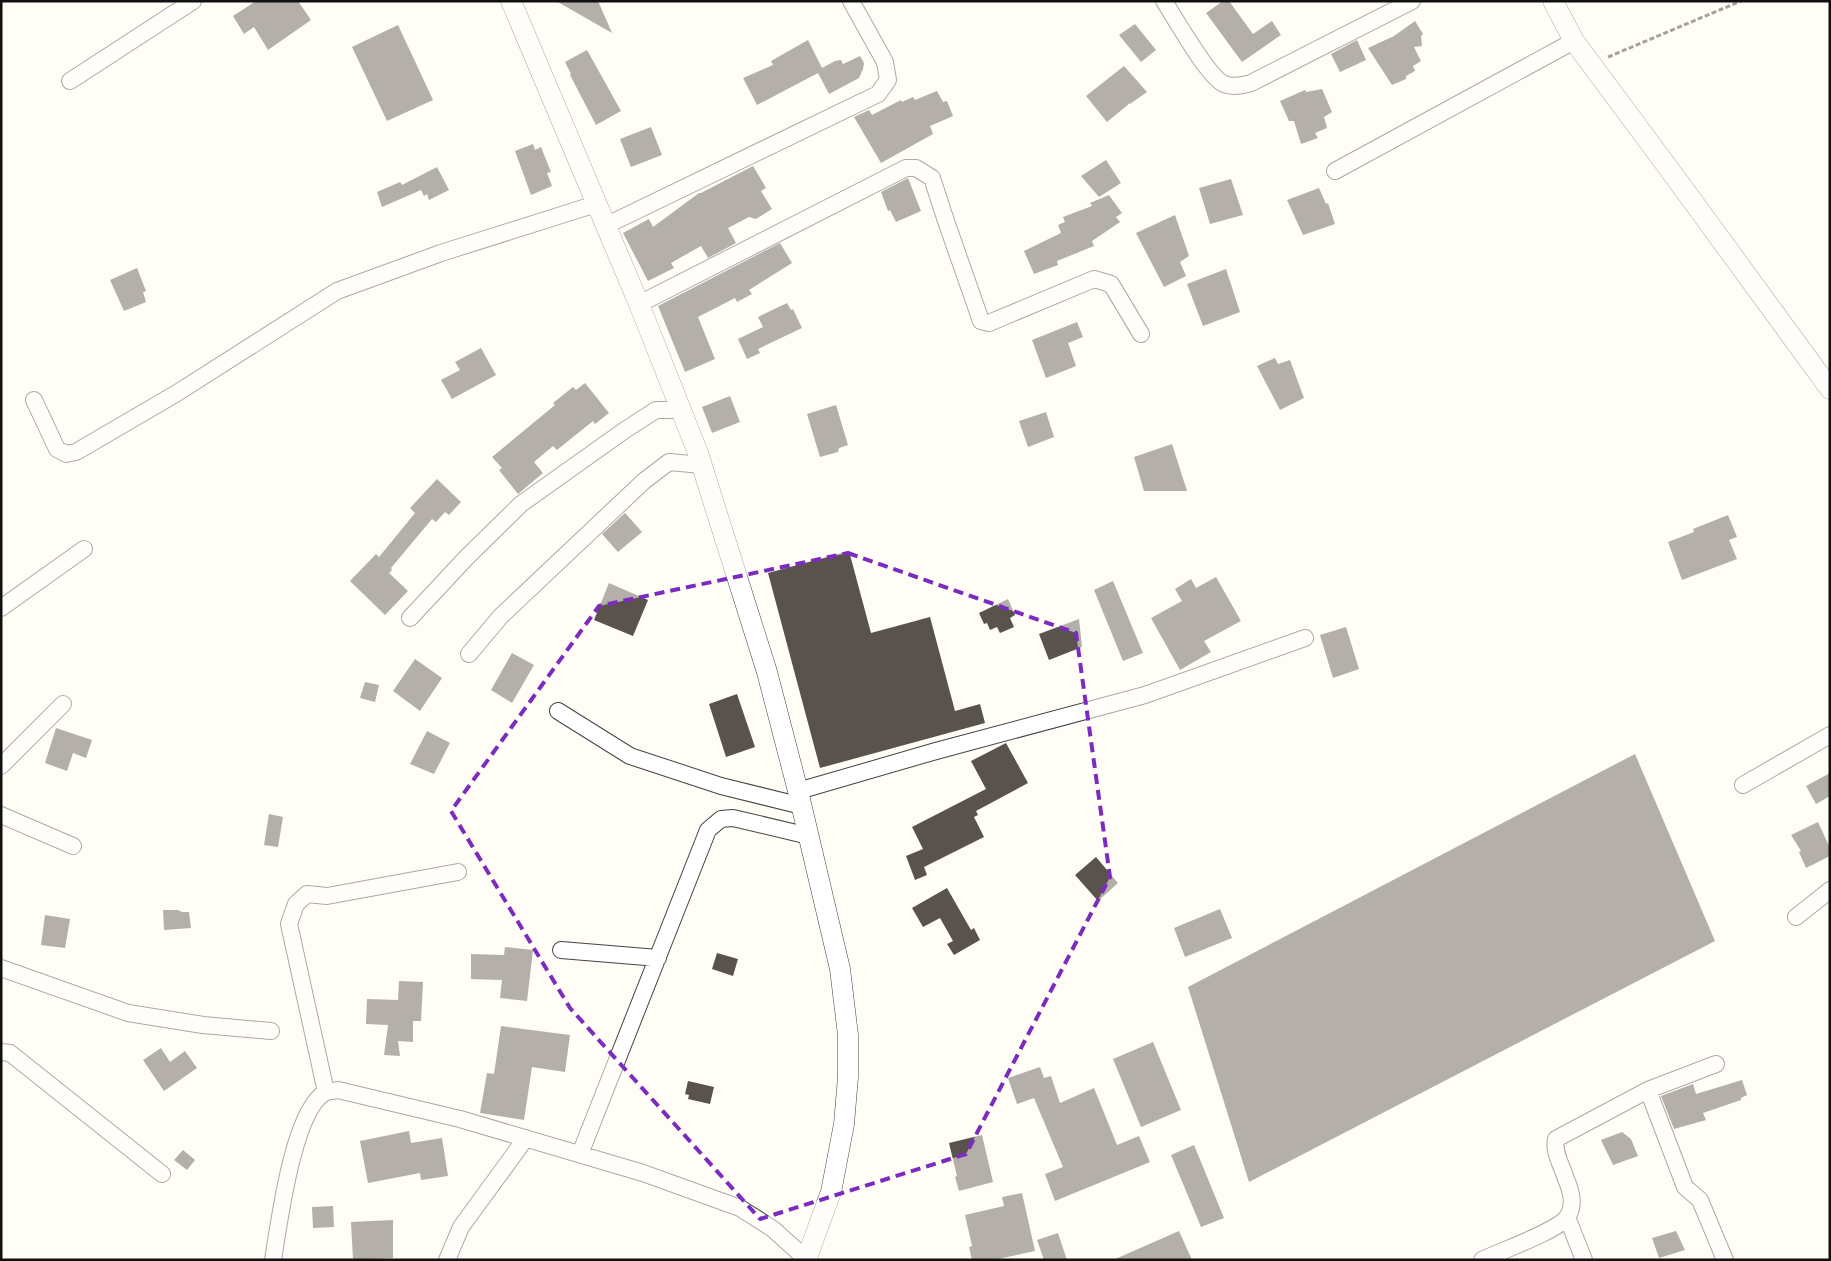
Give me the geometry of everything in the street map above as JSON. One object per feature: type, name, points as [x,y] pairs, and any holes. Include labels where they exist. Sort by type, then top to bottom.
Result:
[{"type":"street","points":[[70,81],[193,1]]},
{"type":"street","points":[[273,1260],[292,1154],[312,1107],[326,1092],[338,1090],[460,1119],[643,1173],[740,1208],[773,1229],[806,1260],[831,1192],[844,1124],[848,1077],[848,1035],[840,969],[800,799],[767,672],[702,466],[681,410],[639,304],[511,1]]},
{"type":"street","points":[[605,226],[878,94],[888,80],[885,62],[851,1]]},
{"type":"street","points":[[1164,1],[1211,73],[1223,84],[1234,86],[1251,83],[1412,1]]},
{"type":"street","points":[[1553,1],[1574,41],[1590,64],[1675,176],[1830,388]]},
{"type":"street","points":[[1335,170],[1574,41]]},
{"type":"street","points":[[639,304],[906,168],[916,168],[932,178],[981,321],[989,323],[1094,279],[1111,284],[1141,334]]},
{"type":"street","points":[[34,400],[56,449],[66,454],[76,452],[177,393],[337,291],[441,253],[596,204]]},
{"type":"street","points":[[410,618],[466,558],[521,504],[656,410],[681,410]]},
{"type":"street","points":[[469,654],[501,616],[644,481],[669,462],[702,466]]},
{"type":"street","points":[[1,608],[84,549]]},
{"type":"street","points":[[558,711],[630,756],[721,786],[800,799],[936,751],[1145,695],[1305,638]]},
{"type":"street","points":[[1,766],[62,704]]},
{"type":"street","points":[[1743,785],[1830,735]]},
{"type":"street","points":[[1,816],[73,846]]},
{"type":"street","points":[[580,1154],[708,830],[721,819],[732,818],[809,836]]},
{"type":"street","points":[[326,1092],[289,924],[296,904],[307,894],[327,896],[458,872]]},
{"type":"street","points":[[1796,917],[1830,890]]},
{"type":"street","points":[[562,950],[658,958]]},
{"type":"street","points":[[1,968],[128,1013],[203,1025],[271,1031]]},
{"type":"street","points":[[1,1052],[10,1053],[162,1174]]},
{"type":"street","points":[[1482,1260],[1551,1230],[1567,1217],[1573,1203],[1570,1188],[1554,1146],[1556,1138],[1648,1090],[1716,1064]]},
{"type":"street","points":[[1648,1090],[1685,1187],[1700,1200],[1725,1260]]},
{"type":"street","points":[[447,1260],[461,1227],[526,1138]]},
{"type":"street","points":[[1567,1217],[1584,1260]]},
{"type":"path","points":[[1590,64],[1741,1]]},
{"type":"highlighted area","points":[[848,553],[1076,633],[1110,877],[966,1154],[760,1219],[570,1008],[451,811],[599,606]]},
{"type":"building","points":[[256,1],[298,1],[311,20],[268,50],[254,27],[244,34],[233,16]]},
{"type":"building","points":[[556,1],[598,1],[612,33]]},
{"type":"building","points":[[1223,1],[1229,1],[1253,34],[1272,21],[1281,35],[1242,62],[1206,13]]},
{"type":"building","points":[[1415,21],[1423,34],[1421,36],[1422,46],[1414,47],[1421,61],[1413,66],[1415,71],[1406,76],[1406,79],[1392,85],[1368,48],[1394,36]]},
{"type":"building","points":[[1135,24],[1156,50],[1141,62],[1119,35]]},
{"type":"building","points":[[398,25],[433,100],[387,121],[352,47]]},
{"type":"building","points":[[808,40],[822,68],[835,61],[841,60],[843,64],[860,56],[864,63],[859,78],[829,94],[818,73],[757,105],[743,78],[773,65],[771,61]]},
{"type":"building","points":[[1357,40],[1366,60],[1340,72],[1331,54]]},
{"type":"building","points":[[587,50],[621,111],[596,125],[565,62]]},
{"type":"building","points":[[1124,66],[1147,92],[1107,122],[1086,96]]},
{"type":"building","points":[[1322,89],[1332,112],[1324,117],[1327,128],[1315,133],[1318,138],[1301,144],[1294,121],[1289,121],[1280,101],[1305,90],[1306,92]]},
{"type":"building","points":[[937,91],[943,102],[947,101],[953,116],[930,126],[933,134],[881,163],[854,117],[869,110],[872,115],[901,100],[902,102],[913,97],[915,100]]},
{"type":"building","points":[[651,127],[662,155],[631,167],[620,139]]},
{"type":"building","points":[[533,144],[535,150],[541,147],[551,172],[547,173],[552,186],[531,195],[515,151]]},
{"type":"building","points":[[1106,160],[1121,183],[1099,197],[1081,176]]},
{"type":"building","points":[[753,166],[766,188],[761,191],[772,209],[756,219],[749,217],[728,228],[736,243],[708,258],[701,246],[671,263],[674,268],[648,281],[623,233],[649,219],[653,227],[699,193]]},
{"type":"building","points":[[437,167],[449,190],[429,200],[427,194],[424,196],[421,190],[382,207],[377,192],[400,182],[402,185]]},
{"type":"building","points":[[908,178],[921,211],[896,222],[890,210],[888,211],[881,192]]},
{"type":"building","points":[[1231,179],[1243,215],[1210,224],[1199,188]]},
{"type":"building","points":[[1319,188],[1326,204],[1328,203],[1335,224],[1303,235],[1287,200]]},
{"type":"building","points":[[1109,195],[1122,213],[1116,217],[1120,222],[1092,241],[1094,246],[1057,261],[1058,265],[1034,274],[1024,251],[1061,233],[1058,225],[1065,222],[1063,217],[1092,206],[1090,203]]},
{"type":"building","points":[[1175,215],[1189,256],[1180,262],[1186,276],[1164,287],[1136,233]]},
{"type":"building","points":[[780,243],[792,263],[749,290],[752,294],[737,302],[735,298],[698,317],[715,359],[685,372],[658,306]]},
{"type":"building","points":[[137,268],[146,291],[143,292],[146,302],[124,311],[110,280]]},
{"type":"building","points":[[1226,269],[1240,312],[1203,326],[1187,284]]},
{"type":"building","points":[[787,303],[791,310],[793,309],[802,328],[758,349],[760,353],[747,359],[738,339],[763,327],[758,317]]},
{"type":"building","points":[[1077,322],[1083,337],[1068,343],[1076,366],[1046,378],[1032,340]]},
{"type":"building","points":[[481,348],[496,375],[452,399],[441,380],[460,370],[455,362]]},
{"type":"building","points":[[1275,358],[1278,364],[1290,360],[1304,398],[1280,410],[1257,366]]},
{"type":"building","points":[[585,383],[609,413],[595,424],[593,421],[557,450],[553,446],[534,462],[543,473],[518,494],[499,470],[502,468],[492,457],[555,405],[553,403],[573,387],[576,390]]},
{"type":"building","points":[[730,396],[740,422],[712,433],[702,407]]},
{"type":"building","points":[[836,405],[848,445],[839,448],[838,452],[820,457],[807,414]]},
{"type":"building","points":[[1046,412],[1054,437],[1028,447],[1019,421]]},
{"type":"building","points":[[1172,444],[1187,491],[1144,491],[1134,457]]},
{"type":"building","points":[[437,479],[461,502],[449,515],[445,512],[436,522],[432,519],[391,568],[392,570],[389,573],[408,591],[385,615],[350,581],[376,554],[379,557],[415,513],[410,508]]},
{"type":"building","points":[[625,513],[642,532],[618,552],[602,534]]},
{"type":"building","points":[[1728,515],[1737,537],[1729,540],[1737,559],[1682,580],[1668,542],[1694,532],[1693,529]]},
{"type":"building","points":[[849,551],[871,633],[930,617],[955,711],[980,704],[985,723],[820,768],[768,573]]},
{"type":"building","points":[[1216,577],[1241,621],[1204,641],[1211,652],[1180,670],[1151,618],[1182,601],[1175,589],[1191,579],[1196,588]]},
{"type":"building","points":[[1113,581],[1143,653],[1123,661],[1094,590]]},
{"type":"building","points":[[609,583],[648,600],[633,636],[594,620]]},
{"type":"building","points":[[1008,599],[1015,615],[1010,618],[1014,627],[1000,633],[997,627],[990,630],[987,623],[984,624],[979,613]]},
{"type":"building","points":[[1079,619],[1082,647],[1049,660],[1039,634]]},
{"type":"building","points":[[1346,627],[1359,669],[1333,678],[1320,635]]},
{"type":"building","points":[[512,653],[534,665],[512,703],[491,690]]},
{"type":"building","points":[[415,659],[442,678],[420,711],[393,691]]},
{"type":"building","points":[[365,682],[379,685],[375,702],[360,698]]},
{"type":"building","points":[[737,694],[755,747],[726,757],[709,704]]},
{"type":"building","points":[[56,728],[92,740],[86,758],[73,753],[67,771],[45,763]]},
{"type":"building","points":[[427,731],[450,743],[434,774],[410,764]]},
{"type":"building","points":[[1006,743],[1028,783],[976,811],[978,815],[974,817],[984,837],[924,867],[927,875],[915,880],[906,856],[923,849],[912,827],[986,789],[971,761]]},
{"type":"building","points":[[1635,754],[1715,941],[1249,1182],[1188,987]]},
{"type":"building","points":[[1830,773],[1830,796],[1816,804],[1806,786]]},
{"type":"building","points":[[269,814],[283,817],[278,847],[264,845]]},
{"type":"building","points":[[1818,822],[1830,848],[1830,856],[1806,868],[1799,852],[1801,851],[1791,835]]},
{"type":"building","points":[[1096,857],[1118,883],[1098,901],[1075,875]]},
{"type":"building","points":[[947,888],[971,930],[974,928],[980,940],[954,955],[947,944],[953,941],[940,918],[923,927],[912,908]]},
{"type":"building","points":[[1220,909],[1232,938],[1185,957],[1174,928]]},
{"type":"building","points":[[163,910],[189,912],[191,928],[164,930]]},
{"type":"building","points":[[45,915],[70,919],[65,948],[41,945]]},
{"type":"building","points":[[505,947],[533,950],[527,1001],[500,998],[502,980],[471,979],[471,954],[504,955]]},
{"type":"building","points":[[717,953],[738,959],[733,976],[712,969]]},
{"type":"building","points":[[399,981],[423,982],[421,1021],[413,1021],[413,1042],[398,1041],[400,1056],[384,1055],[388,1025],[366,1024],[367,999],[398,1000]]},
{"type":"building","points":[[501,1026],[570,1035],[565,1072],[532,1067],[524,1120],[480,1113],[487,1073],[494,1074]]},
{"type":"building","points":[[1153,1042],[1181,1110],[1141,1127],[1113,1059]]},
{"type":"building","points":[[161,1048],[170,1062],[185,1051],[197,1068],[164,1091],[143,1060]]},
{"type":"building","points":[[1040,1067],[1044,1078],[1051,1076],[1060,1103],[1094,1088],[1117,1145],[1139,1136],[1150,1162],[1055,1201],[1045,1174],[1063,1167],[1034,1098],[1017,1104],[1008,1078]]},
{"type":"building","points":[[1742,1080],[1747,1095],[1741,1098],[1741,1100],[1703,1113],[1706,1120],[1674,1129],[1661,1096],[1693,1084],[1696,1094]]},
{"type":"building","points":[[688,1081],[714,1087],[710,1104],[688,1099],[689,1095],[685,1094]]},
{"type":"building","points":[[409,1131],[411,1143],[442,1138],[448,1176],[421,1180],[420,1173],[368,1183],[360,1141]]},
{"type":"building","points":[[1622,1132],[1631,1139],[1638,1156],[1613,1165],[1601,1140]]},
{"type":"building","points":[[982,1135],[993,1182],[959,1191],[949,1143]]},
{"type":"building","points":[[1194,1145],[1224,1218],[1201,1227],[1171,1155]]},
{"type":"building","points":[[183,1150],[195,1160],[187,1170],[174,1160]]},
{"type":"building","points":[[1022,1193],[1035,1251],[993,1260],[972,1260],[969,1247],[972,1246],[965,1215],[1004,1206],[1002,1197]]},
{"type":"building","points":[[333,1206],[334,1227],[313,1228],[312,1207]]},
{"type":"building","points":[[393,1220],[393,1258],[353,1260],[351,1222]]},
{"type":"building","points":[[1179,1231],[1192,1260],[1113,1260]]},
{"type":"building","points":[[1676,1231],[1685,1250],[1659,1258],[1652,1238]]},
{"type":"building","points":[[1058,1233],[1067,1260],[1044,1260],[1037,1240]]}]
